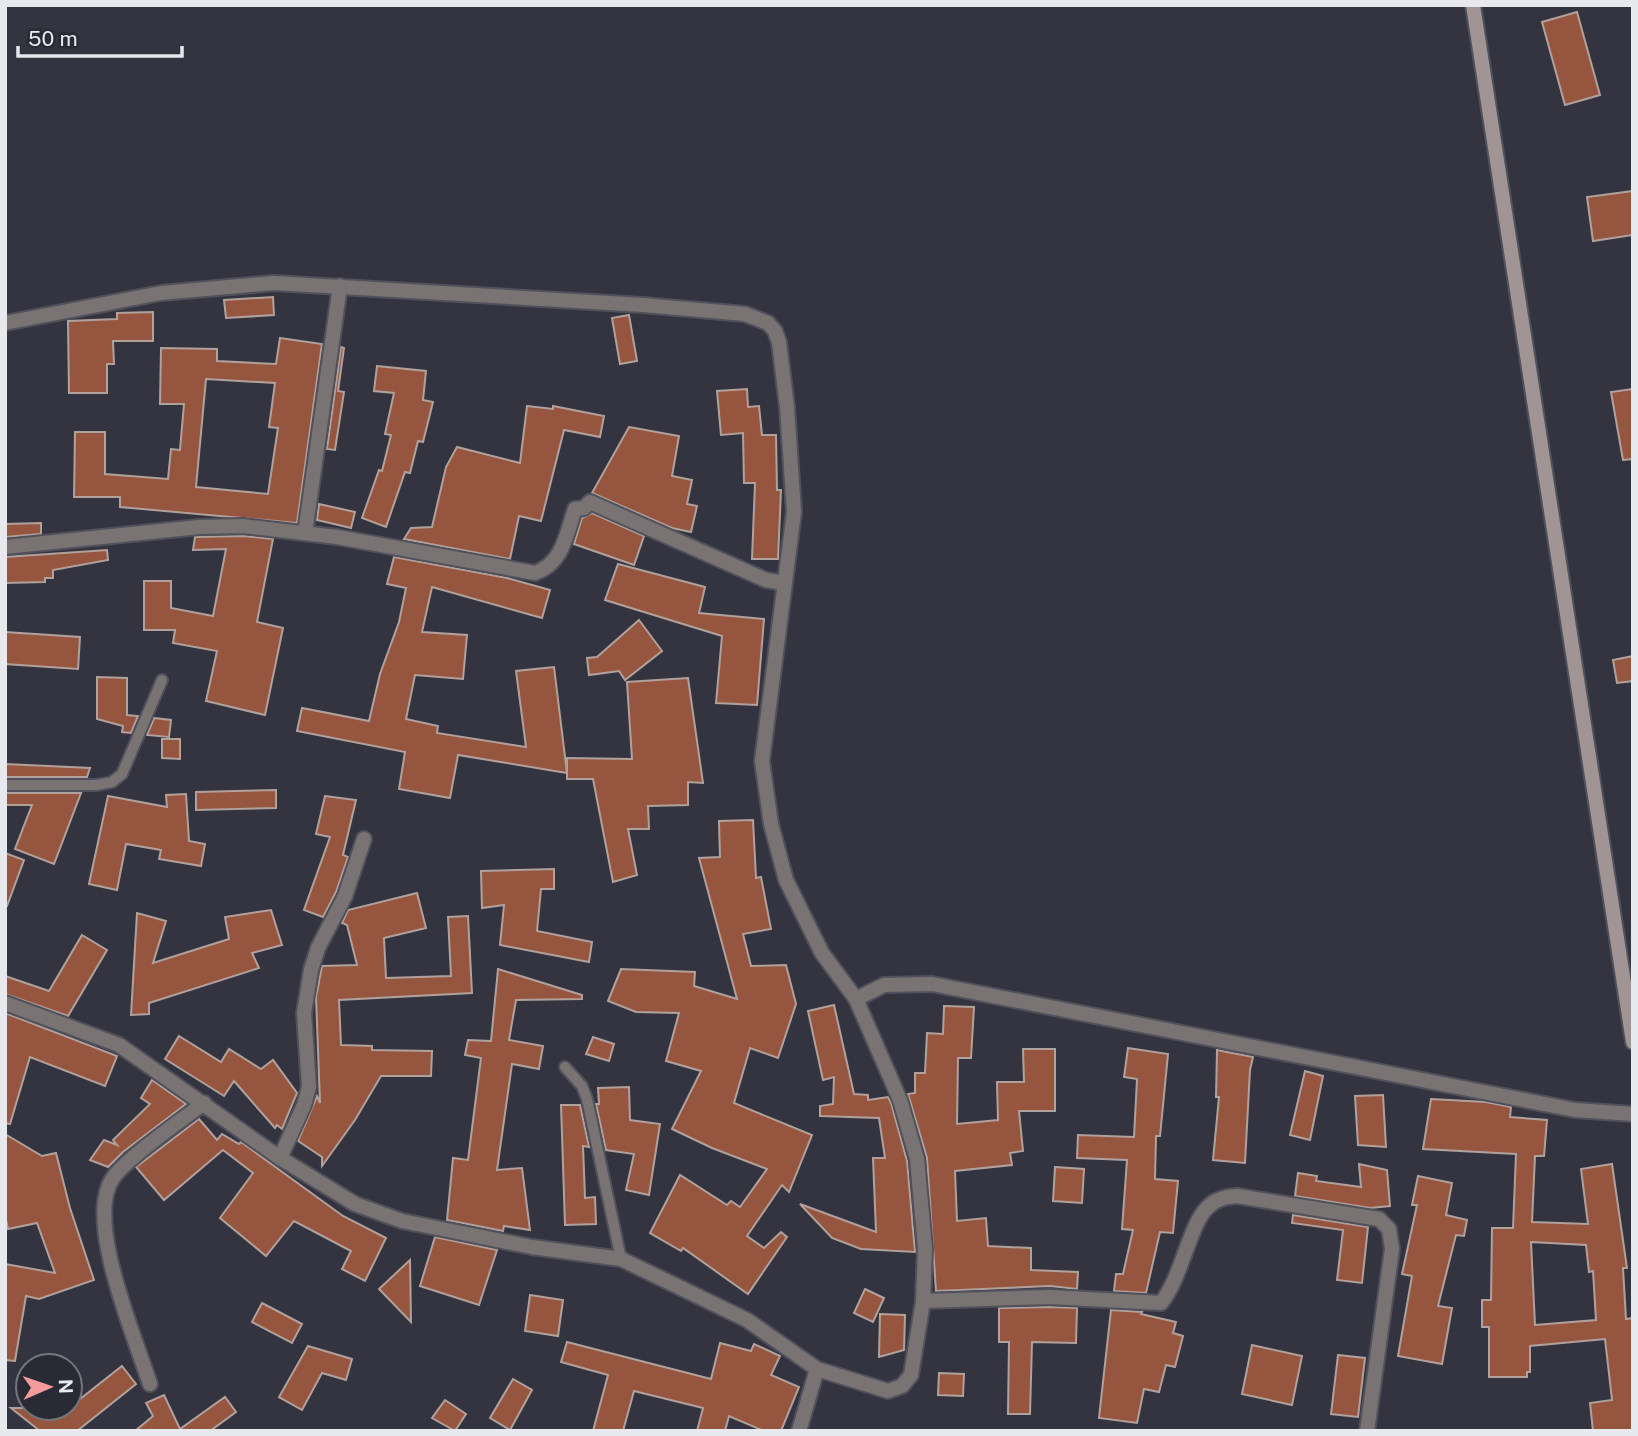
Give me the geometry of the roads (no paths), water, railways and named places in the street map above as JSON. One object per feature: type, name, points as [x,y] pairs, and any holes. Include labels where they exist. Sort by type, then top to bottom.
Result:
[{"type":"main road","points":[[1473,5],[1633,1042]]},
{"type":"street","points":[[5,323],[160,293],[274,283],[643,305],[745,314],[768,323],[779,342],[794,512],[762,761],[771,824],[786,880],[816,941],[856,999],[901,1100],[917,1159],[925,1248],[923,1301],[911,1375],[902,1386],[888,1391],[817,1369],[747,1320],[621,1259],[532,1247],[402,1221],[355,1204],[279,1158],[204,1102],[119,1045],[5,1003]]},
{"type":"street","points":[[305,533],[340,286]]},
{"type":"street","points":[[5,547],[199,527],[243,526],[305,533],[535,573],[546,569],[559,556],[575,509],[584,508],[590,502],[766,580],[785,583]]},
{"type":"street","points":[[279,1158],[304,1105],[309,1087],[304,1013],[311,970],[318,948],[345,896],[364,839]]},
{"type":"street","points":[[856,999],[884,985],[932,984],[1574,1110],[1633,1114]]},
{"type":"street","points":[[150,1384],[105,1240],[105,1192],[114,1175],[204,1102]]},
{"type":"street","points":[[923,1301],[1051,1297],[1161,1303],[1182,1265],[1203,1212],[1223,1197],[1237,1196],[1379,1219],[1389,1229],[1392,1250],[1367,1431]]},
{"type":"street","points":[[799,1431],[817,1369]]},
{"type":"lane","points":[[5,785],[97,785],[112,782],[122,774],[162,680]]},
{"type":"lane","points":[[565,1067],[582,1086],[587,1099],[621,1259]]}]
